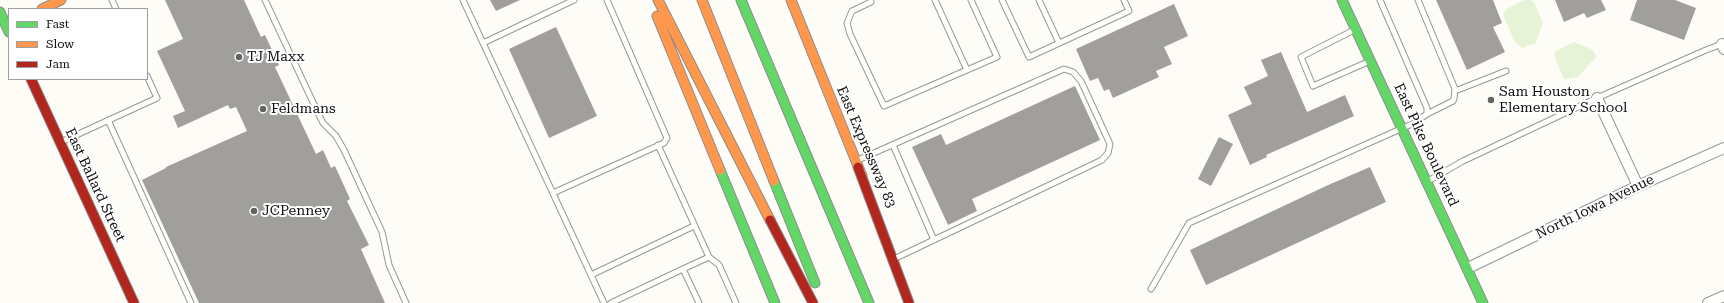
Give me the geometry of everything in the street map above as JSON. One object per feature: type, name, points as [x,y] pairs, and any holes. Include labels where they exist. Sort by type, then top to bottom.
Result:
[{"type":"main road","points":[[44,8],[61,0]]},
{"type":"main road","points":[[651,0],[775,303]]},
{"type":"main road","points":[[658,0],[813,303]]},
{"type":"main road","points":[[702,0],[818,288]]},
{"type":"main road","points":[[741,0],[869,303]]},
{"type":"main road","name":"East Expressway 83","points":[[791,0],[857,164],[918,303]]},
{"type":"main road","name":"East Pike Boulevard","points":[[1342,0],[1483,303]]},
{"type":"main road","points":[[0,12],[6,28]]},
{"type":"main road","name":"East Ballard Street","points":[[31,80],[134,303]]},
{"type":"main road","points":[[857,164],[909,303]]},
{"type":"street","points":[[1597,98],[1638,186]]},
{"type":"street","name":"North Iowa Avenue","points":[[1468,268],[1638,186],[1724,148]]},
{"type":"street","points":[[1708,303],[1724,296]]},
{"type":"lane","points":[[265,0],[323,123],[336,136],[344,150],[382,232],[389,265],[406,303]]},
{"type":"lane","points":[[463,0],[604,303]]},
{"type":"lane","points":[[483,43],[574,0]]},
{"type":"lane","points":[[553,193],[664,143],[667,138],[607,0]]},
{"type":"lane","points":[[936,0],[967,70]]},
{"type":"lane","points":[[873,1],[852,11],[847,23],[850,34],[884,106],[997,56],[971,0]]},
{"type":"lane","points":[[1002,0],[1029,57],[1129,11],[1124,0]]},
{"type":"lane","points":[[1039,0],[1059,44]]},
{"type":"lane","points":[[1380,0],[1428,114]]},
{"type":"lane","points":[[1151,289],[1189,223],[1414,123],[1453,101],[1455,92],[1450,74],[1418,0]]},
{"type":"lane","points":[[1356,29],[1301,57],[1313,86],[1371,61]]},
{"type":"lane","points":[[1427,181],[1463,161],[1597,98],[1706,50],[1723,46]]},
{"type":"lane","points":[[857,164],[892,145],[1064,69],[1073,72],[1081,81],[1110,144],[1108,153],[1102,160],[898,257]]},
{"type":"lane","points":[[1455,92],[1506,71]]},
{"type":"lane","points":[[60,142],[157,98],[148,78]]},
{"type":"lane","points":[[108,120],[191,303]]},
{"type":"lane","points":[[658,145],[709,257],[719,265],[736,303]]},
{"type":"lane","points":[[892,145],[934,240]]},
{"type":"lane","points":[[591,275],[694,226]]},
{"type":"lane","points":[[611,303],[709,257]]},
{"type":"lane","points":[[683,269],[699,303]]},
{"type":"green space","points":[[1525,0],[1534,2],[1543,23],[1536,43],[1522,48],[1514,41],[1503,14],[1508,8]]},
{"type":"green space","points":[[1574,42],[1593,50],[1596,57],[1578,77],[1564,79],[1554,55],[1557,50]]},
{"type":"building","name":"JCPenney","points":[[165,0],[244,0],[261,37],[265,35],[279,65],[275,67],[316,154],[323,150],[331,168],[335,166],[350,199],[347,201],[369,245],[361,249],[385,303],[199,303],[142,180],[166,167],[247,131],[236,107],[230,109],[228,105],[178,128],[173,116],[185,111],[157,51],[183,39]]},
{"type":"building","points":[[490,0],[520,0],[496,11]]},
{"type":"building","points":[[1436,0],[1493,0],[1502,23],[1493,27],[1505,52],[1467,70]]},
{"type":"building","points":[[1555,0],[1601,0],[1606,10],[1587,18],[1584,13],[1564,22]]},
{"type":"building","points":[[1637,0],[1675,0],[1696,8],[1684,40],[1630,20]]},
{"type":"building","points":[[1174,4],[1188,36],[1164,47],[1172,64],[1156,71],[1159,77],[1113,98],[1109,89],[1104,91],[1098,78],[1090,81],[1076,49]]},
{"type":"building","points":[[556,27],[597,116],[549,138],[509,49]]},
{"type":"building","points":[[1281,52],[1307,112],[1345,95],[1354,116],[1266,155],[1267,157],[1250,165],[1228,115],[1252,104],[1244,87],[1268,76],[1261,60]]},
{"type":"building","points":[[1075,86],[1100,140],[972,199],[977,211],[948,225],[912,147],[941,134],[946,145]]},
{"type":"building","points":[[1219,137],[1233,144],[1211,186],[1198,179]]},
{"type":"building","points":[[1370,167],[1386,202],[1206,285],[1190,250]]},
{"type":"traffic: fast","points":[[741,0],[869,303]]},
{"type":"traffic: fast","points":[[1342,0],[1483,303]]},
{"type":"traffic: fast","points":[[0,12],[8,30]]},
{"type":"traffic: fast","points":[[720,170],[775,303]]},
{"type":"traffic: fast","points":[[774,181],[815,283]]},
{"type":"traffic: slow","points":[[44,8],[61,0]]},
{"type":"traffic: slow","points":[[658,0],[770,220]]},
{"type":"traffic: slow","points":[[702,0],[774,181]]},
{"type":"traffic: slow","points":[[791,0],[862,176]]},
{"type":"traffic: slow","points":[[657,16],[720,170]]},
{"type":"traffic: jam","points":[[31,80],[134,303]]},
{"type":"traffic: jam","points":[[858,167],[909,303]]},
{"type":"traffic: jam","points":[[770,220],[813,303]]},
{"type":"place","name":"TJ Maxx","points":[[239,57]]},
{"type":"place","name":"Sam Houston Elementary School","points":[[1491,100]]},
{"type":"place","name":"Feldmans","points":[[263,109]]},
{"type":"place","name":"JCPenney","points":[[254,211]]}]
